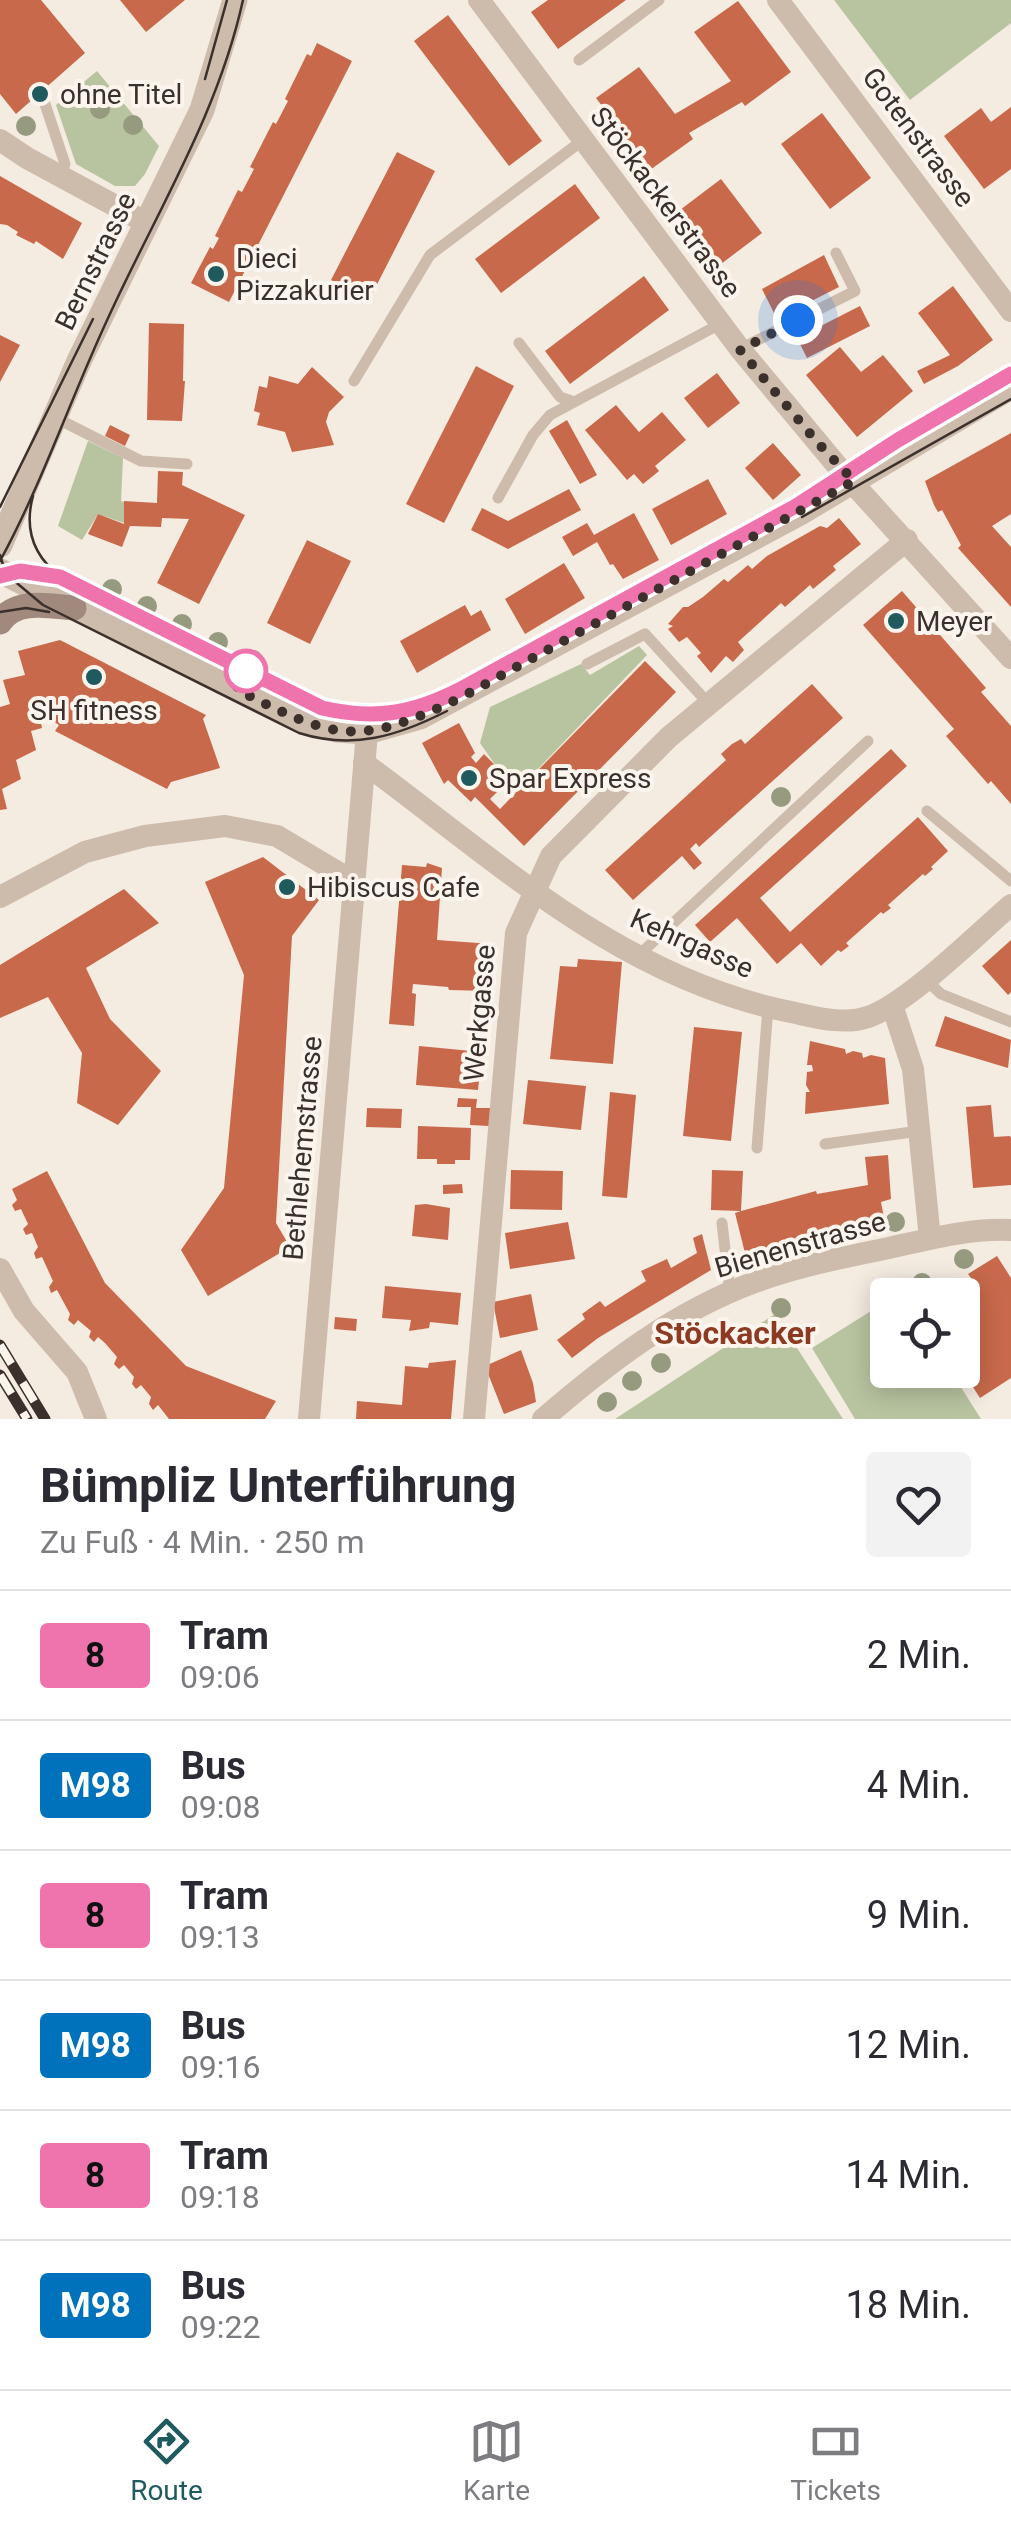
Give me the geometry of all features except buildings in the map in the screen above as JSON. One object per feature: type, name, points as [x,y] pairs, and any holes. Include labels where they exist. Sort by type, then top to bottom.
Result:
[{"type":"main road","points":[[0,622],[18,608],[74,608]]},
{"type":"street","name":"Bernstrasse","points":[[0,545],[54,417],[202,110],[235,0]]},
{"type":"street","name":"Stöckackerstrasse","points":[[479,0],[740,350],[1011,658]]},
{"type":"street","name":"Gotenstrasse","points":[[778,0],[1011,310]]},
{"type":"street","points":[[0,140],[147,223]]},
{"type":"street","points":[[0,571],[296,719],[336,730],[367,732],[404,724],[462,697],[854,481],[1011,388]]},
{"type":"street","name":"Werkgasse","points":[[474,1419],[516,933],[551,856],[669,737],[907,540]]},
{"type":"street","name":"Bethlehemstrasse","points":[[309,1419],[367,732]]},
{"type":"street","name":"Kehrgasse","points":[[364,763],[534,894],[639,956],[701,987],[768,1007],[847,1021],[873,1016],[892,1005],[1011,905]]},
{"type":"street","points":[[0,897],[85,852],[145,836],[225,826],[278,836],[354,882]]},
{"type":"street","name":"Bienenstrasse","points":[[892,1005],[913,1070],[930,1239]]},
{"type":"street","name":"Bienenstrasse","points":[[543,1419],[632,1348],[683,1315],[730,1292],[830,1261],[930,1239],[1011,1230]]},
{"type":"street","points":[[0,1268],[24,1311],[76,1372],[96,1419]]},
{"type":"lane","points":[[579,60],[659,0]]},
{"type":"lane","points":[[44,101],[65,164],[58,176]]},
{"type":"lane","points":[[354,381],[430,255],[583,140]]},
{"type":"lane","points":[[740,350],[856,292],[836,252]]},
{"type":"lane","points":[[498,498],[542,423],[720,324]]},
{"type":"lane","points":[[519,343],[560,397],[574,402]]},
{"type":"lane","points":[[54,417],[142,461],[188,464]]},
{"type":"lane","points":[[587,664],[645,634],[708,703]]},
{"type":"lane","points":[[639,956],[868,741]]},
{"type":"lane","points":[[927,811],[1011,880]]},
{"type":"lane","points":[[924,978],[941,994],[1011,1022]]},
{"type":"lane","points":[[757,1148],[768,1007]]},
{"type":"lane","points":[[825,1144],[919,1131]]},
{"type":"lane","points":[[722,1224],[730,1292]]},
{"type":"green space","points":[[834,0],[1011,0],[1011,23],[910,100]]},
{"type":"green space","points":[[97,71],[159,146],[135,186],[115,186],[76,164],[56,105]]},
{"type":"green space","points":[[88,441],[123,458],[124,523],[98,514],[82,540],[58,526]]},
{"type":"green space","points":[[639,646],[647,655],[515,793],[491,771],[496,766],[480,743],[490,707],[581,664],[590,675]]},
{"type":"green space","points":[[870,1312],[870,1388],[961,1388],[981,1419],[855,1419],[812,1348]]},
{"type":"green space","points":[[775,1314],[843,1419],[615,1419]]},
{"type":"tram line","points":[[205,79],[227,0]]},
{"type":"tram line","points":[[0,561],[30,501],[109,316],[202,122],[243,0]]},
{"type":"tram line","points":[[0,507],[93,319]]},
{"type":"tram line","points":[[33,496],[33,541],[61,577],[323,708],[392,712],[426,704],[459,690],[796,506],[897,440],[1011,374]]},
{"type":"tram line","name":"8","points":[[0,576],[20,571],[60,577],[322,708],[361,714],[405,712],[459,690],[796,506],[1011,374]]},
{"type":"tram line","points":[[802,517],[1011,399]]},
{"type":"tram line","points":[[0,555],[6,574],[43,605],[299,733],[338,740],[375,738],[447,711]]},
{"type":"tram line","points":[[0,612],[26,608],[49,612]]},
{"type":"railway","points":[[0,1345],[45,1419]]},
{"type":"railway","points":[[0,1375],[27,1419]]},
{"type":"place","name":"ohne Titel","points":[[40,94]]},
{"type":"place","name":"Dieci Pizzakurier","points":[[216,274]]},
{"type":"place","name":"Meyer","points":[[896,621]]},
{"type":"place","name":"SH fitness","points":[[94,677]]},
{"type":"place","name":"Spar Express","points":[[469,778]]},
{"type":"place","name":"Hibiscus Cafe","points":[[287,887]]},
{"type":"district","name":"Stöckacker","points":[[735,1333]]},
{"type":"route","points":[[246,671],[236,689],[315,726],[367,732],[404,724],[462,697],[854,481],[740,350],[798,320]]}]
